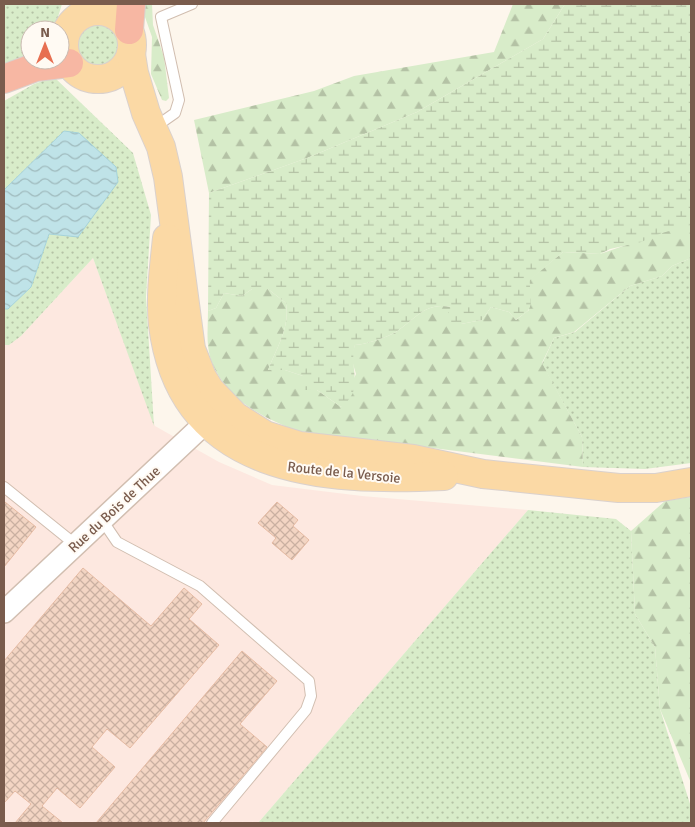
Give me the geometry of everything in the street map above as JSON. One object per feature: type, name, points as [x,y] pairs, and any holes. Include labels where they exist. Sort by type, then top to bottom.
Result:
[{"type":"highway","points":[[4,78],[25,70]]},
{"type":"main road","points":[[69,16],[94,11],[120,21],[124,68],[105,79],[91,79]]},
{"type":"main road","name":"Route de la Versoie","points":[[120,21],[134,73],[165,163],[181,261],[191,349],[215,414],[249,426],[280,441],[300,446],[431,462],[483,474],[619,488],[656,488],[691,482]]},
{"type":"main road","points":[[70,64],[78,73],[112,90],[150,121]]},
{"type":"street","name":"Rue du Bois de Thue","points":[[4,612],[215,414]]},
{"type":"lane","points":[[150,121],[174,113],[179,100],[161,17],[192,4]]},
{"type":"lane","points":[[4,487],[76,545]]},
{"type":"lane","points":[[102,520],[117,542],[200,586],[309,681],[311,696],[306,710],[212,823]]},
{"type":"shaded area","points":[[93,258],[155,426],[219,462],[272,485],[362,496],[528,510],[258,823],[4,823],[4,345],[9,345],[21,336]]},
{"type":"green space","points":[[4,4],[62,4],[57,20],[20,20],[20,65],[4,72]]},
{"type":"green space","points":[[144,4],[152,4],[153,25],[164,57],[169,98],[166,101],[162,100],[151,74],[152,37],[145,17]]},
{"type":"green space","points":[[513,4],[565,4],[543,39],[417,112],[307,158],[209,193],[194,120],[314,91],[354,76],[494,52]]},
{"type":"green space","points":[[565,4],[691,4],[691,225],[662,233],[641,242],[610,249],[600,254],[563,252],[530,280],[530,307],[527,312],[516,320],[509,312],[491,307],[482,320],[461,324],[455,331],[449,327],[446,318],[451,307],[434,307],[427,309],[392,334],[355,345],[353,362],[355,386],[353,393],[341,407],[317,390],[304,390],[303,376],[285,370],[268,370],[284,329],[287,312],[286,303],[268,289],[252,289],[242,296],[224,293],[216,308],[208,311],[209,193],[307,158],[417,112],[543,39]]},
{"type":"green space","points":[[93,21],[103,21],[115,28],[122,40],[122,50],[115,62],[103,69],[93,69],[85,65],[78,58],[74,50],[74,40],[78,32],[85,25]]},
{"type":"green space","points":[[54,77],[133,153],[151,215],[146,297],[154,426],[93,258],[21,336],[9,345],[4,345],[4,309],[8,309],[31,287],[49,234],[78,236],[64,131],[4,190],[4,101],[34,84]]},
{"type":"green space","points":[[687,224],[691,225],[691,258],[672,266],[662,276],[630,286],[574,332],[554,338],[542,363],[582,437],[583,467],[298,431],[270,420],[234,395],[224,384],[210,357],[208,311],[216,308],[224,293],[242,296],[252,289],[268,289],[286,303],[287,312],[282,337],[268,370],[285,370],[303,376],[317,390],[341,407],[356,374],[351,357],[355,345],[392,334],[427,309],[434,307],[451,307],[461,324],[482,320],[491,307],[509,312],[516,320],[529,310],[529,280],[563,252],[600,254]]},
{"type":"green space","points":[[691,258],[691,463],[645,469],[583,467],[582,437],[542,364],[554,338],[575,332],[630,286],[662,276],[672,266]]},
{"type":"green space","points":[[691,497],[691,783],[660,709],[655,647],[635,614],[631,531],[665,501]]},
{"type":"green space","points":[[528,510],[616,519],[631,531],[635,614],[655,647],[660,709],[691,807],[691,823],[258,823]]},
{"type":"water","points":[[64,131],[79,133],[116,167],[118,182],[78,237],[49,234],[31,287],[8,309],[4,309],[4,190]]},
{"type":"building","points":[[277,502],[298,520],[293,526],[309,540],[292,560],[272,543],[276,538],[258,523]]},
{"type":"building","points":[[4,503],[36,527],[4,567]]},
{"type":"building","points":[[83,568],[151,626],[184,588],[202,604],[189,619],[219,645],[130,748],[107,729],[92,747],[115,767],[80,808],[57,788],[42,806],[63,823],[15,823],[31,804],[15,791],[4,803],[4,661]]},
{"type":"building","points":[[242,651],[277,681],[240,724],[267,747],[203,823],[96,823]]}]
